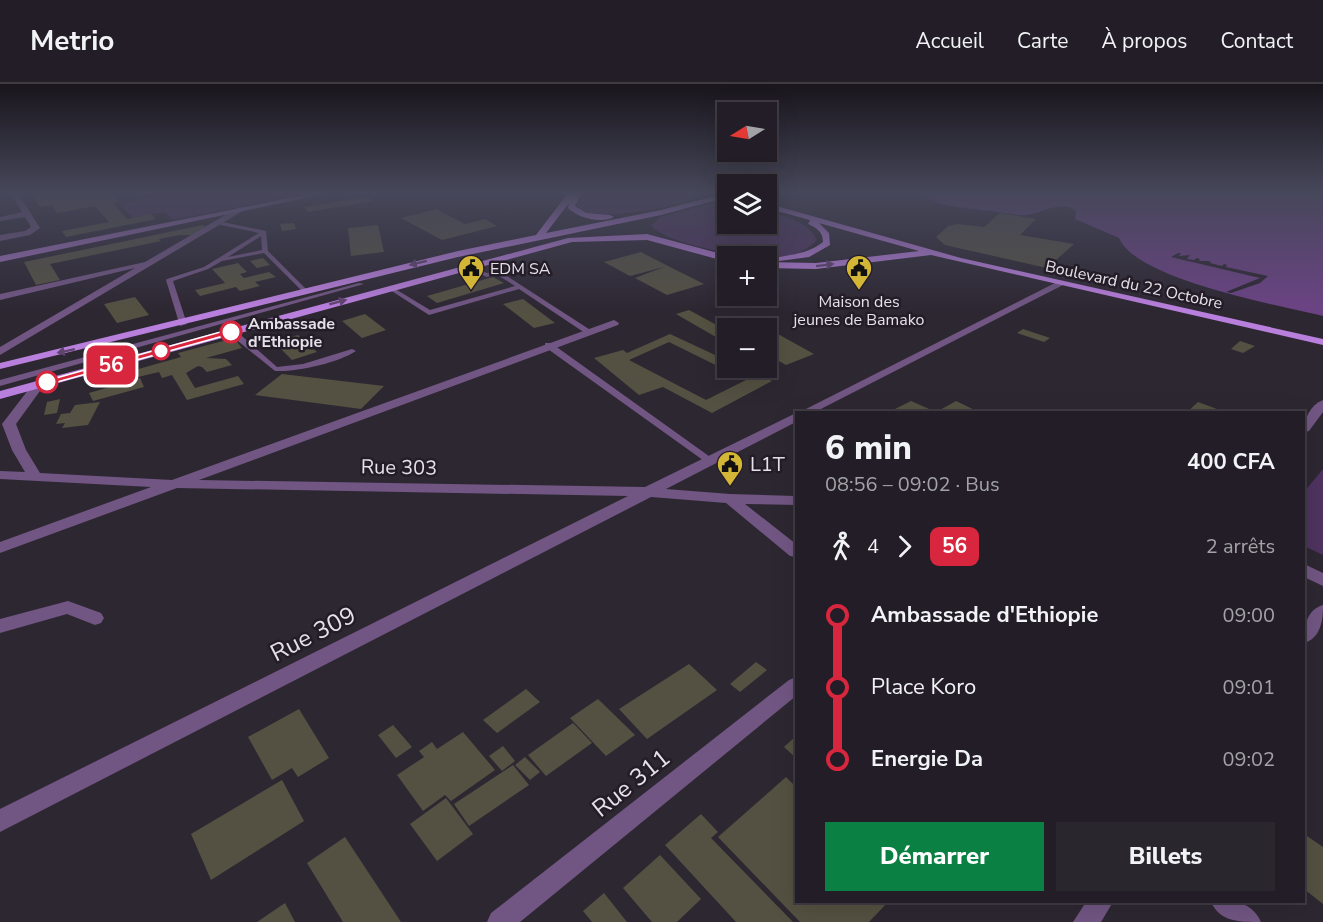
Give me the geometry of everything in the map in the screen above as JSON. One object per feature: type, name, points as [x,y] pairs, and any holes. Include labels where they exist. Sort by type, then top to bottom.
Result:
[{"type":"main road","points":[[538,237],[542,232]]},
{"type":"main road","points":[[0,366],[183,324],[442,257],[563,232]]},
{"type":"main road","points":[[0,395],[600,232]]},
{"type":"main road","points":[[648,232],[717,251]]},
{"type":"main road","points":[[777,259],[787,259],[820,249],[827,243],[828,236],[824,232]]},
{"type":"main road","name":"Boulevard du 22 Octobre","points":[[865,232],[959,260],[1323,342]]},
{"type":"main road","points":[[572,240],[647,237],[717,256]]},
{"type":"main road","points":[[777,265],[816,266],[941,253],[1323,336]]},
{"type":"main road","points":[[458,254],[468,267]]},
{"type":"main road","points":[[442,257],[468,267]]},
{"type":"street","points":[[0,238],[25,232]]},
{"type":"street","points":[[0,259],[130,232]]},
{"type":"street","points":[[0,352],[202,232]]},
{"type":"street","points":[[0,297],[153,261]]},
{"type":"street","points":[[808,411],[1060,284]]},
{"type":"street","points":[[0,548],[548,345],[614,323]]},
{"type":"street","points":[[35,477],[19,450],[9,424],[39,384]]},
{"type":"street","points":[[1305,427],[1323,404]]},
{"type":"street","name":"Rue 309","points":[[0,821],[795,418]]},
{"type":"street","name":"Rue 303","points":[[0,475],[173,484],[648,492],[730,499],[795,500]]},
{"type":"street","points":[[730,499],[795,551]]},
{"type":"street","points":[[1305,571],[1323,580]]},
{"type":"street","points":[[0,626],[68,607],[95,618]]},
{"type":"street","points":[[1305,635],[1323,611]]},
{"type":"street","name":"Rue 311","points":[[500,922],[795,686]]},
{"type":"street","points":[[1086,922],[1100,903]]},
{"type":"street","points":[[1224,903],[1248,922]]},
{"type":"lane","points":[[264,232],[265,251],[306,292]]},
{"type":"lane","points":[[183,324],[169,280],[206,268],[264,232]]},
{"type":"lane","points":[[215,262],[265,251]]},
{"type":"lane","points":[[468,267],[487,275],[498,272],[588,331]]},
{"type":"lane","points":[[0,383],[362,284]]},
{"type":"lane","points":[[390,288],[429,313],[520,287]]},
{"type":"lane","points":[[231,332],[275,369],[285,370],[312,364],[352,351]]},
{"type":"lane","points":[[548,345],[710,461]]},
{"type":"shaded area","points":[[661,232],[777,234],[777,232],[811,232],[817,240],[806,249],[794,254],[777,257],[777,246],[717,246],[717,250],[677,240]]},
{"type":"shaded area","points":[[1105,232],[1323,232],[1323,316],[1243,298],[1180,278],[1152,266],[1131,253],[1119,238]]},
{"type":"shaded area","points":[[1323,469],[1323,555],[1305,546],[1305,491]]},
{"type":"pier","points":[[1181,253],[1179,256],[1190,255],[1187,259],[1197,258],[1200,259],[1199,261],[1208,261],[1222,266],[1224,264],[1227,265],[1226,267],[1268,276],[1260,283],[1231,293],[1226,292],[1260,278],[1171,257]]},
{"type":"building","points":[[63,232],[90,232],[66,237]]},
{"type":"building","points":[[169,232],[196,232],[50,264],[60,280],[36,285],[24,262]]},
{"type":"building","points":[[348,232],[380,232],[384,252],[351,256]]},
{"type":"building","points":[[427,232],[473,232],[442,240]]},
{"type":"building","points":[[941,232],[1023,232],[1020,235],[1074,244],[1047,268],[945,245],[936,237]]},
{"type":"building","points":[[641,252],[704,284],[667,295],[635,278],[664,267],[630,276],[604,262]]},
{"type":"building","points":[[263,258],[270,265],[257,268],[250,261]]},
{"type":"building","points":[[238,263],[247,272],[240,274],[244,278],[269,272],[276,277],[255,282],[260,286],[240,291],[236,287],[200,296],[195,290],[225,283],[212,269]]},
{"type":"building","points":[[493,277],[504,283],[437,303],[427,296]]},
{"type":"building","points":[[135,297],[149,315],[117,323],[104,304]]},
{"type":"building","points":[[523,299],[555,323],[534,328],[503,304]]},
{"type":"building","points":[[689,310],[717,325],[717,338],[676,314]]},
{"type":"building","points":[[365,314],[386,330],[362,338],[342,321]]},
{"type":"building","points":[[1023,329],[1050,338],[1044,342],[1017,333]]},
{"type":"building","points":[[670,334],[717,356],[717,366],[669,342],[629,360],[706,400],[746,380],[742,378],[765,378],[772,381],[712,413],[663,387],[639,395],[594,358],[623,350],[627,353]]},
{"type":"building","points":[[777,334],[814,354],[786,365],[777,360]]},
{"type":"building","points":[[298,335],[317,352],[292,360],[274,342]]},
{"type":"building","points":[[234,338],[242,348],[206,358],[226,359],[232,365],[207,372],[198,366],[186,373],[195,388],[238,376],[244,384],[187,400],[172,375],[162,378],[159,372],[138,377],[135,370],[181,357],[178,353]]},
{"type":"building","points":[[1240,341],[1255,346],[1243,353],[1231,349]]},
{"type":"building","points":[[282,374],[384,386],[361,409],[255,395]]},
{"type":"building","points":[[140,378],[144,387],[93,401],[89,393]]},
{"type":"building","points":[[60,399],[57,413],[44,415],[47,402]]},
{"type":"building","points":[[911,401],[934,411],[891,411]]},
{"type":"building","points":[[956,401],[977,411],[942,411],[940,410]]},
{"type":"building","points":[[100,402],[88,425],[62,428],[65,423],[56,424],[61,414],[70,413],[75,405]]},
{"type":"building","points":[[1198,402],[1222,411],[1188,411]]},
{"type":"building","points":[[756,662],[767,670],[740,692],[730,684]]},
{"type":"building","points":[[689,664],[717,690],[647,739],[619,709]]},
{"type":"building","points":[[526,689],[540,702],[497,733],[483,720]]},
{"type":"building","points":[[598,699],[635,735],[606,756],[570,718]]},
{"type":"building","points":[[299,709],[329,758],[298,777],[292,768],[272,780],[248,737]]},
{"type":"building","points":[[573,723],[592,743],[546,776],[528,755]]},
{"type":"building","points":[[393,725],[412,747],[396,758],[378,735]]},
{"type":"building","points":[[463,732],[495,770],[451,801],[445,795],[423,811],[397,775],[424,757],[419,751],[432,742],[437,749]]},
{"type":"building","points":[[795,737],[795,757],[784,747]]},
{"type":"building","points":[[503,746],[515,761],[502,771],[489,756]]},
{"type":"building","points":[[525,757],[540,772],[530,780],[515,765]]},
{"type":"building","points":[[513,765],[529,785],[469,826],[454,804]]},
{"type":"building","points":[[786,777],[795,786],[795,903],[887,903],[869,922],[800,922],[718,837]]},
{"type":"building","points":[[282,780],[304,821],[211,880],[191,834]]},
{"type":"building","points":[[446,798],[473,834],[437,861],[410,824]]},
{"type":"building","points":[[701,814],[718,832],[711,838],[793,922],[736,922],[665,845]]},
{"type":"building","points":[[1307,836],[1323,847],[1323,904],[1305,890],[1305,839]]},
{"type":"building","points":[[345,837],[401,922],[343,922],[307,863]]},
{"type":"building","points":[[660,855],[701,899],[677,922],[652,922],[623,888]]},
{"type":"building","points":[[604,893],[627,922],[592,922],[583,911]]},
{"type":"building","points":[[285,903],[295,922],[257,922]]},
{"type":"bus line","name":"56","points":[[47,382],[231,332]]},
{"type":"place","name":"EDM SA","points":[[471,291]]},
{"type":"place","name":"Maison des jeunes de Bamako","points":[[859,291]]},
{"type":"place","name":"Ambassade d'Ethiopie","points":[[231,332]]},
{"type":"place","name":"L1T","points":[[730,487]]}]
